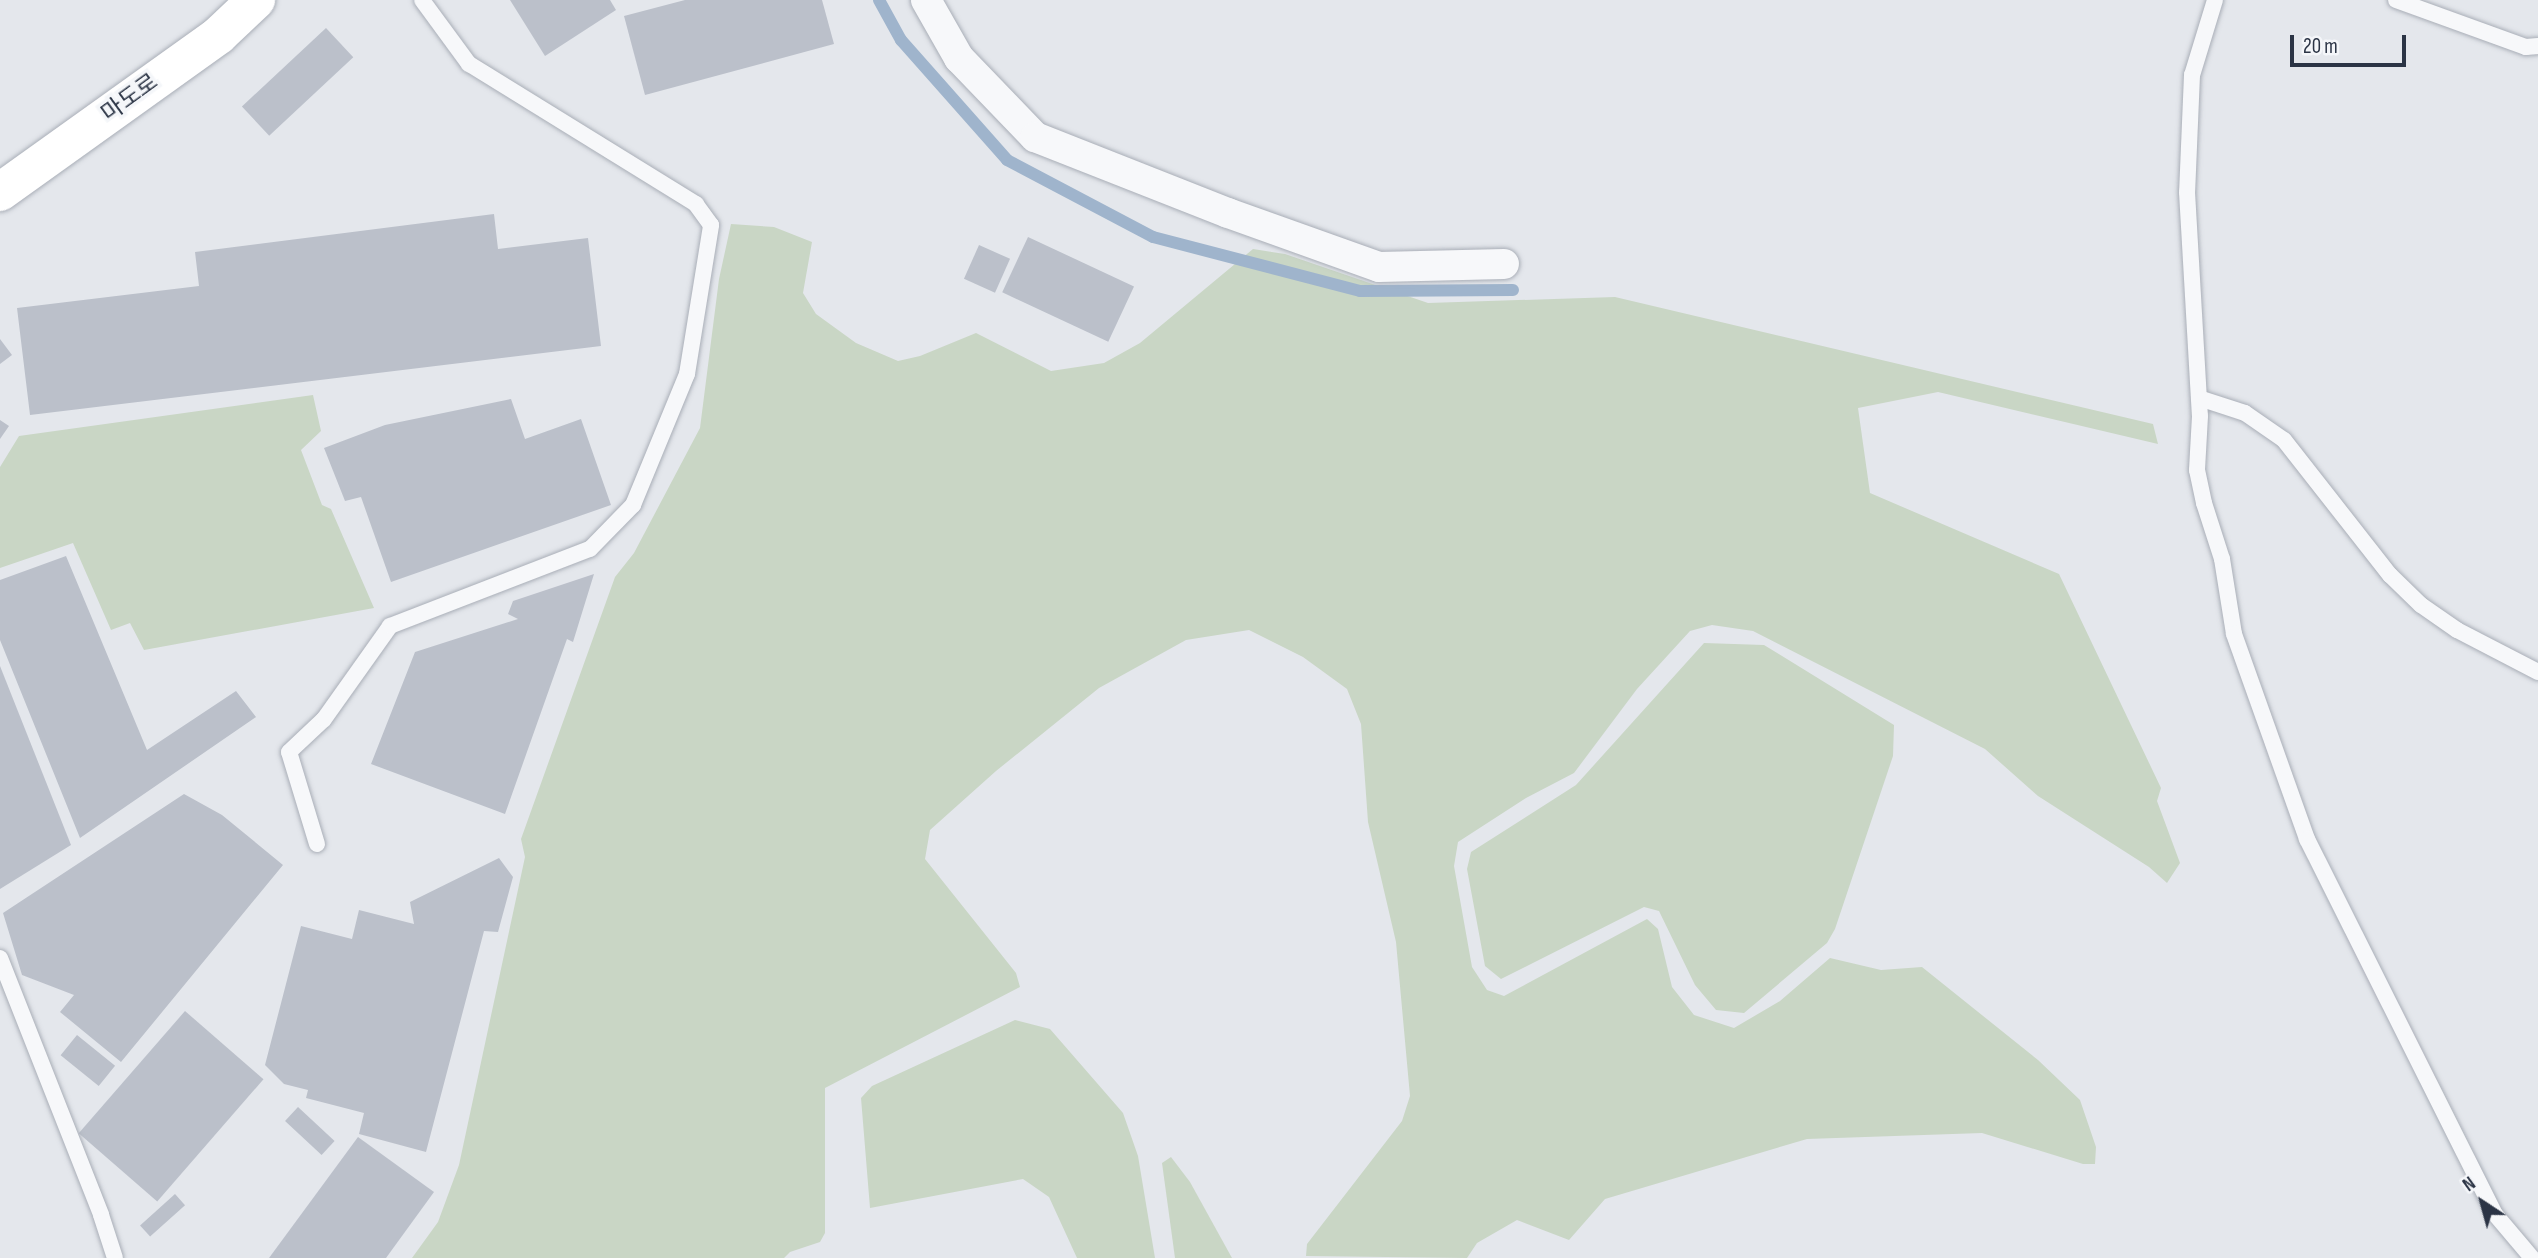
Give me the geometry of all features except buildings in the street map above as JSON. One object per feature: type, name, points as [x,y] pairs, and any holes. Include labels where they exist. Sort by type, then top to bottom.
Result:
[{"type":"main road","name":"마도로","points":[[0,191],[219,35],[256,0]]},
{"type":"street","points":[[926,0],[960,58],[1035,137],[1227,213],[1379,267],[1504,264]]},
{"type":"lane","points":[[317,844],[289,752],[324,719],[390,626],[590,549],[632,505],[687,374],[711,225],[696,204],[469,64],[422,0]]},
{"type":"lane","points":[[2215,0],[2193,75],[2188,192],[2199,398],[2197,470],[2204,503],[2222,559],[2234,634],[2307,839],[2494,1213],[2532,1258]]},
{"type":"lane","points":[[2396,0],[2526,47],[2538,46]]},
{"type":"lane","points":[[2199,398],[2245,413],[2284,440],[2389,575],[2421,605],[2457,630],[2538,672]]},
{"type":"lane","points":[[0,958],[101,1215],[115,1258]]},
{"type":"green space","points":[[731,224],[774,227],[812,242],[803,293],[816,314],[856,343],[898,361],[920,356],[976,333],[1051,371],[1104,363],[1140,343],[1253,249],[1285,254],[1428,303],[1615,297],[2153,424],[2158,444],[1938,392],[1858,408],[1870,493],[2059,574],[2161,788],[2157,801],[2180,863],[2167,883],[2149,867],[2038,796],[1985,749],[1753,631],[1712,625],[1690,631],[1637,689],[1574,773],[1526,798],[1458,842],[1454,866],[1472,967],[1487,990],[1504,996],[1647,919],[1658,929],[1672,987],[1694,1015],[1734,1028],[1780,1001],[1830,958],[1881,970],[1922,967],[2038,1060],[2080,1100],[2096,1147],[2095,1164],[2083,1164],[1982,1133],[1807,1139],[1605,1199],[1569,1240],[1517,1220],[1477,1243],[1467,1258],[1306,1256],[1307,1244],[1402,1121],[1410,1096],[1396,942],[1368,822],[1361,724],[1347,689],[1303,657],[1249,630],[1186,640],[1099,688],[996,771],[930,830],[925,859],[1016,973],[1020,987],[825,1088],[825,1233],[820,1242],[790,1252],[784,1258],[412,1258],[438,1222],[459,1165],[525,857],[521,839],[615,577],[634,553],[700,428],[719,279]]},
{"type":"green space","points":[[313,395],[321,431],[301,450],[322,505],[331,509],[374,608],[144,650],[130,623],[111,630],[73,543],[0,568],[0,467],[19,436]]},
{"type":"green space","points":[[1704,643],[1764,645],[1894,725],[1893,756],[1835,929],[1827,943],[1744,1013],[1716,1010],[1695,985],[1659,911],[1644,907],[1501,979],[1485,966],[1467,869],[1471,852],[1576,785]]},
{"type":"green space","points":[[1015,1020],[1050,1029],[1123,1113],[1138,1156],[1155,1258],[1077,1258],[1049,1197],[1023,1179],[870,1208],[861,1098],[872,1086]]},
{"type":"green space","points":[[1171,1157],[1190,1182],[1232,1258],[1175,1258],[1162,1163]]},
{"type":"waterway","points":[[879,0],[901,40],[1007,160],[1153,237],[1360,291],[1513,290]]}]
